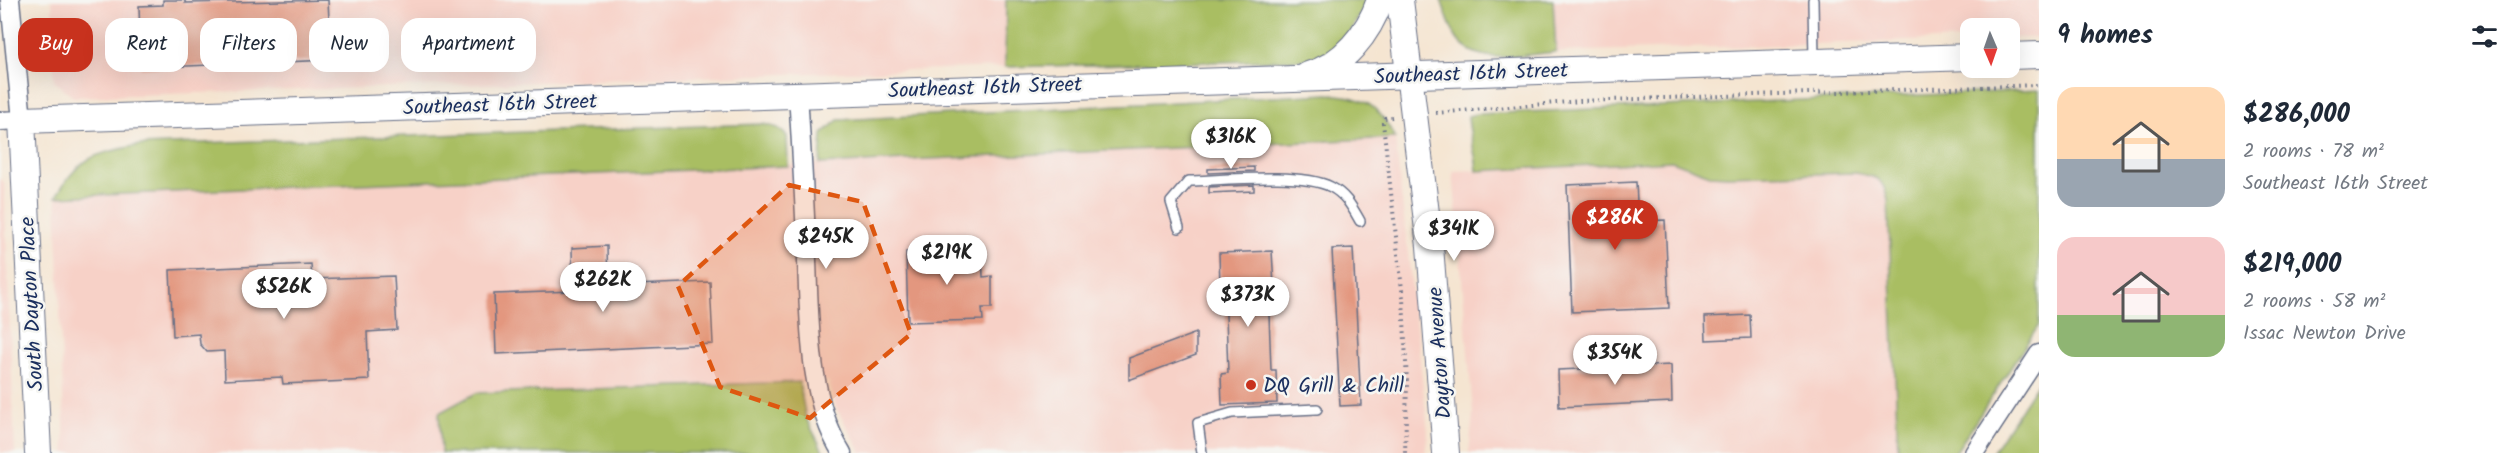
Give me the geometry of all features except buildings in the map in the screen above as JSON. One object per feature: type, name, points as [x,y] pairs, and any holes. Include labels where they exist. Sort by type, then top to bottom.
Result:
[{"type":"street","points":[[10,0],[11,120]]},
{"type":"street","points":[[1294,78],[1333,64],[1348,51],[1365,31],[1380,0]]},
{"type":"street","name":"Dayton Avenue","points":[[1400,0],[1430,246],[1446,453]]},
{"type":"street","points":[[2020,56],[2039,55]]},
{"type":"street","name":"Southeast 16th Street","points":[[11,120],[1960,57]]},
{"type":"street","points":[[798,93],[812,346],[827,424],[830,434],[842,453]]},
{"type":"street","name":"South Dayton Place","points":[[11,120],[38,453]]},
{"type":"street","points":[[1974,453],[2039,354]]},
{"type":"lane","points":[[1813,0],[1814,62]]},
{"type":"lane","points":[[1179,228],[1171,202],[1189,181],[1300,180],[1330,186],[1349,200],[1360,221]]},
{"type":"lane","points":[[1202,453],[1198,423],[1232,413],[1317,410]]},
{"type":"path","points":[[1460,111],[1580,101],[2039,85]]},
{"type":"path","points":[[1385,118],[1383,123],[1403,298],[1407,383],[1405,453]]},
{"type":"highlighted area","points":[[789,185],[863,202],[911,334],[810,418],[720,387],[678,286]]},
{"type":"shaded area","points":[[52,0],[1006,0],[1005,67],[73,97],[54,81],[54,72],[93,72],[93,18],[52,18]]},
{"type":"shaded area","points":[[1553,0],[2039,0],[2039,37],[2020,38],[2020,18],[1960,18],[1960,39],[1556,52]]},
{"type":"shaded area","points":[[1395,138],[1428,432],[1425,453],[862,453],[836,408],[829,381],[476,393],[439,413],[441,453],[65,453],[56,197]]},
{"type":"shaded area","points":[[1672,161],[1710,175],[1856,173],[1874,176],[1884,184],[1888,200],[1899,453],[1469,453],[1473,413],[1453,171]]},
{"type":"shaded area","points":[[0,178],[4,183],[15,453],[0,453]]},
{"type":"green space","points":[[1006,0],[1369,0],[1337,54],[1302,60],[1005,67]]},
{"type":"green space","points":[[1441,0],[1553,0],[1556,52],[1503,57],[1477,54],[1457,39]]},
{"type":"green space","points":[[2039,90],[2039,325],[1955,453],[1899,453],[1898,450],[1888,200],[1884,187],[1878,180],[1856,173],[1710,175],[1672,161],[1477,171],[1468,116],[1476,114]]},
{"type":"green space","points":[[1328,94],[1352,97],[1369,104],[1383,117],[1395,138],[820,164],[822,134],[838,120]]},
{"type":"green space","points":[[763,124],[778,128],[787,136],[788,166],[56,197],[64,183],[81,164],[100,154],[140,145]]},
{"type":"green space","points":[[2039,381],[2039,453],[1992,453]]},
{"type":"green space","points":[[799,382],[806,418],[824,453],[441,453],[439,413],[476,393]]},
{"type":"place","name":"DQ Grill & Chill","points":[[1251,385]]}]
